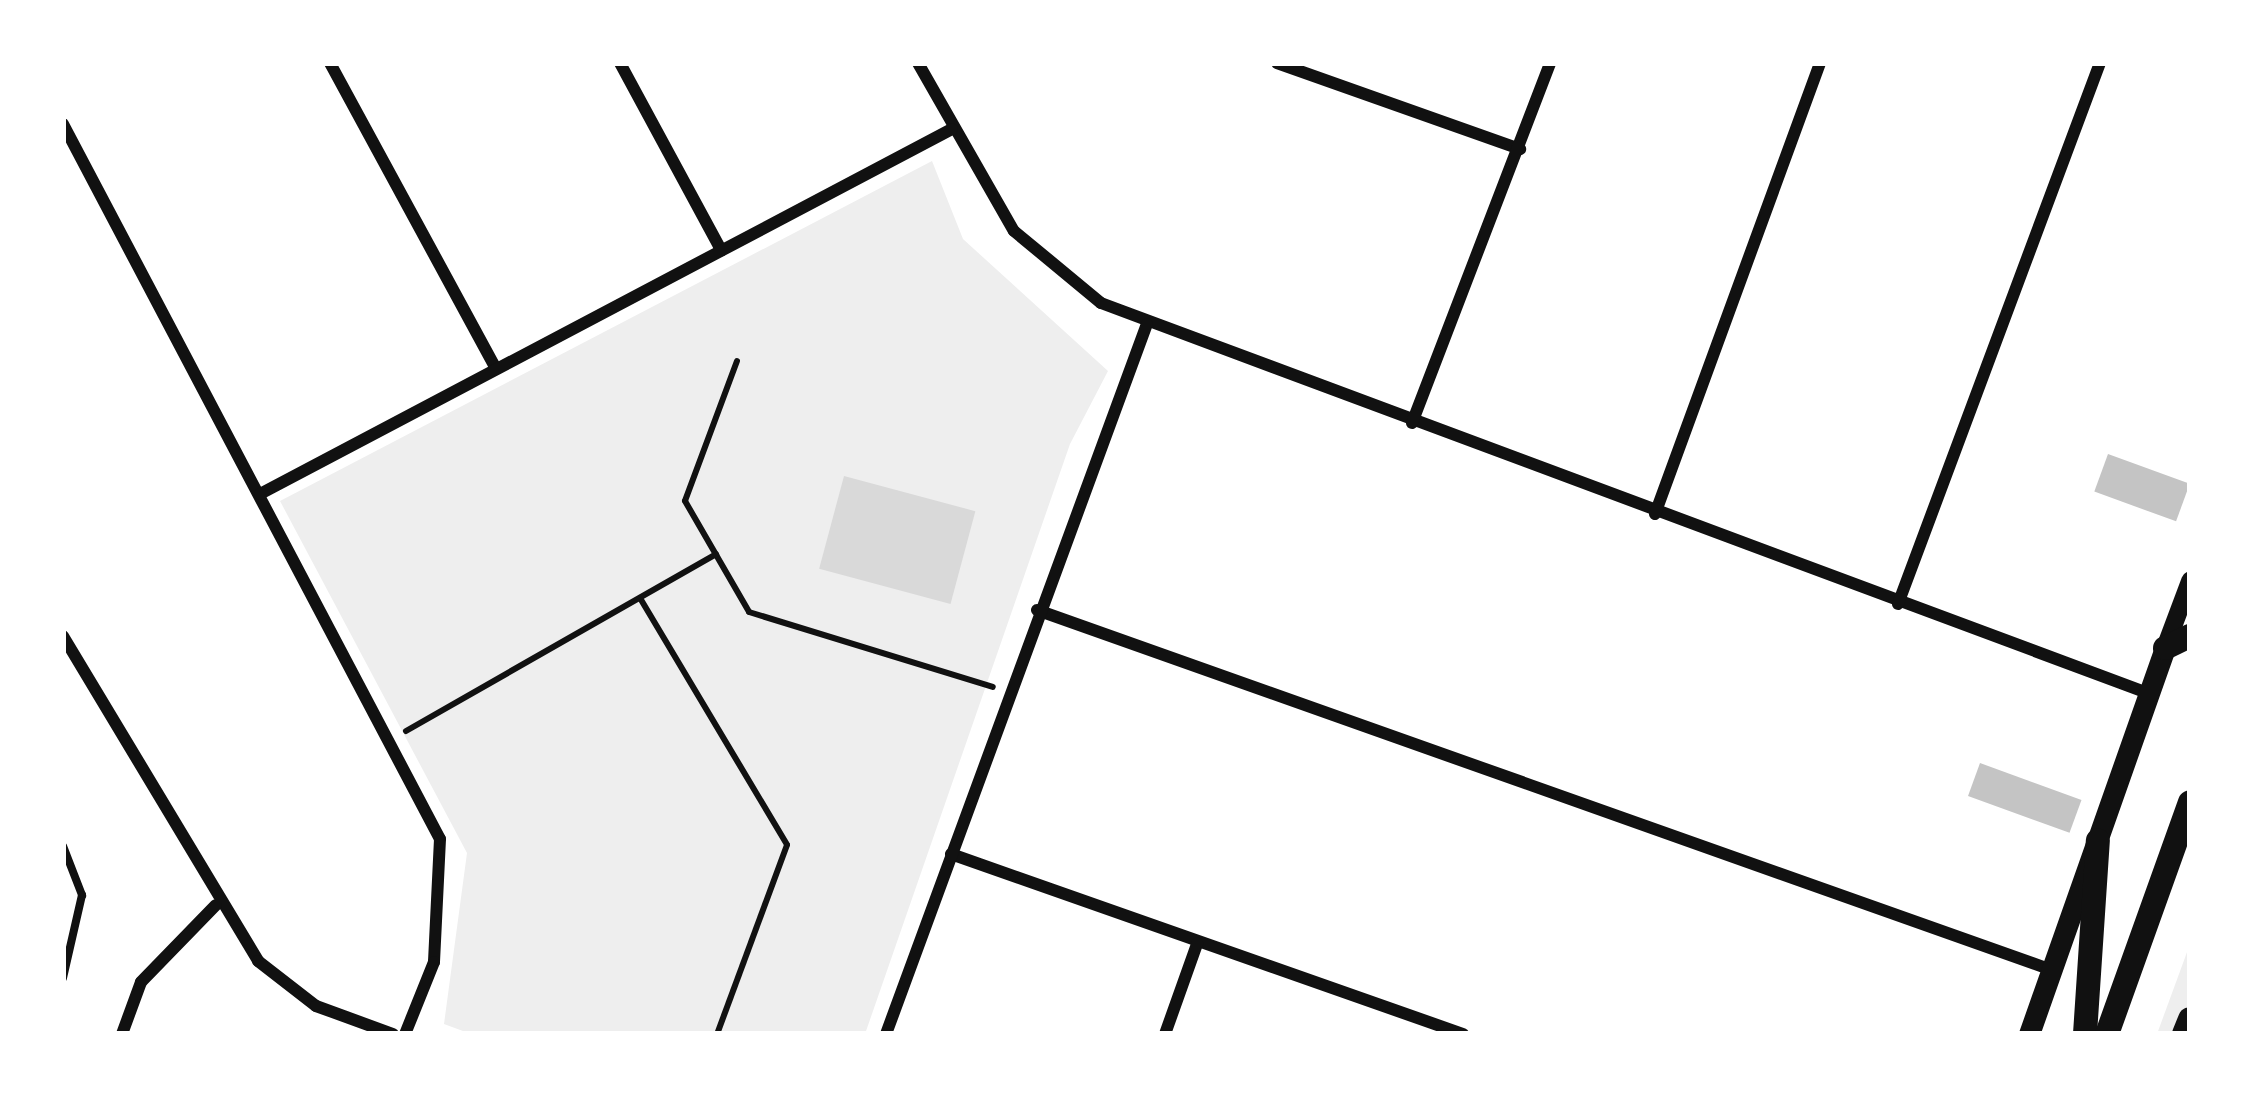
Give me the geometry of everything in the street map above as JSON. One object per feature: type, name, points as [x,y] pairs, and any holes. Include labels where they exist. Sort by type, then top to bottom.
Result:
[{"type":"main road","points":[[2029,1034],[2164,648],[2190,637]]},
{"type":"main road","points":[[2107,1034],[2190,802]]},
{"type":"main road","points":[[2085,1034],[2098,840]]},
{"type":"main road","points":[[2184,1034],[2190,1019]]},
{"type":"street","points":[[330,63],[496,369]]},
{"type":"street","points":[[620,63],[721,250]]},
{"type":"street","points":[[918,63],[952,129],[1040,260],[1147,324],[2150,694]]},
{"type":"street","points":[[1277,63],[1520,149]]},
{"type":"street","points":[[1412,423],[1550,63]]},
{"type":"street","points":[[1655,514],[1820,63]]},
{"type":"street","points":[[1898,604],[2100,63]]},
{"type":"street","points":[[63,124],[393,739],[440,839],[444,894],[405,1034]]},
{"type":"street","points":[[260,494],[952,129]]},
{"type":"street","points":[[886,1034],[1037,610],[1147,324]]},
{"type":"street","points":[[2164,648],[2190,581]]},
{"type":"street","points":[[1037,610],[2052,970]]},
{"type":"street","points":[[63,636],[215,905],[285,987],[393,1034]]},
{"type":"street","points":[[951,854],[1453,1032]]},
{"type":"street","points":[[122,1034],[141,982],[215,905]]},
{"type":"street","points":[[1165,1034],[1197,944]]},
{"type":"lane","points":[[63,846],[82,895],[63,978]]},
{"type":"path","points":[[736,362],[685,501],[749,612],[1008,692]]},
{"type":"path","points":[[393,739],[716,554]]},
{"type":"path","points":[[640,598],[787,845],[717,1034]]},
{"type":"shaded area","points":[[932,161],[963,239],[1108,371],[1070,444],[865,1034],[471,1034],[444,1024],[467,853],[280,501]]},
{"type":"shaded area","points":[[844,476],[975,511],[951,604],[819,569]]},
{"type":"shaded area","points":[[2190,944],[2190,998],[2177,1034],[2157,1034]]},
{"type":"building","points":[[2108,454],[2190,484],[2176,521],[2094,492]]},
{"type":"building","points":[[1980,763],[2081,800],[2070,833],[1968,796]]}]
